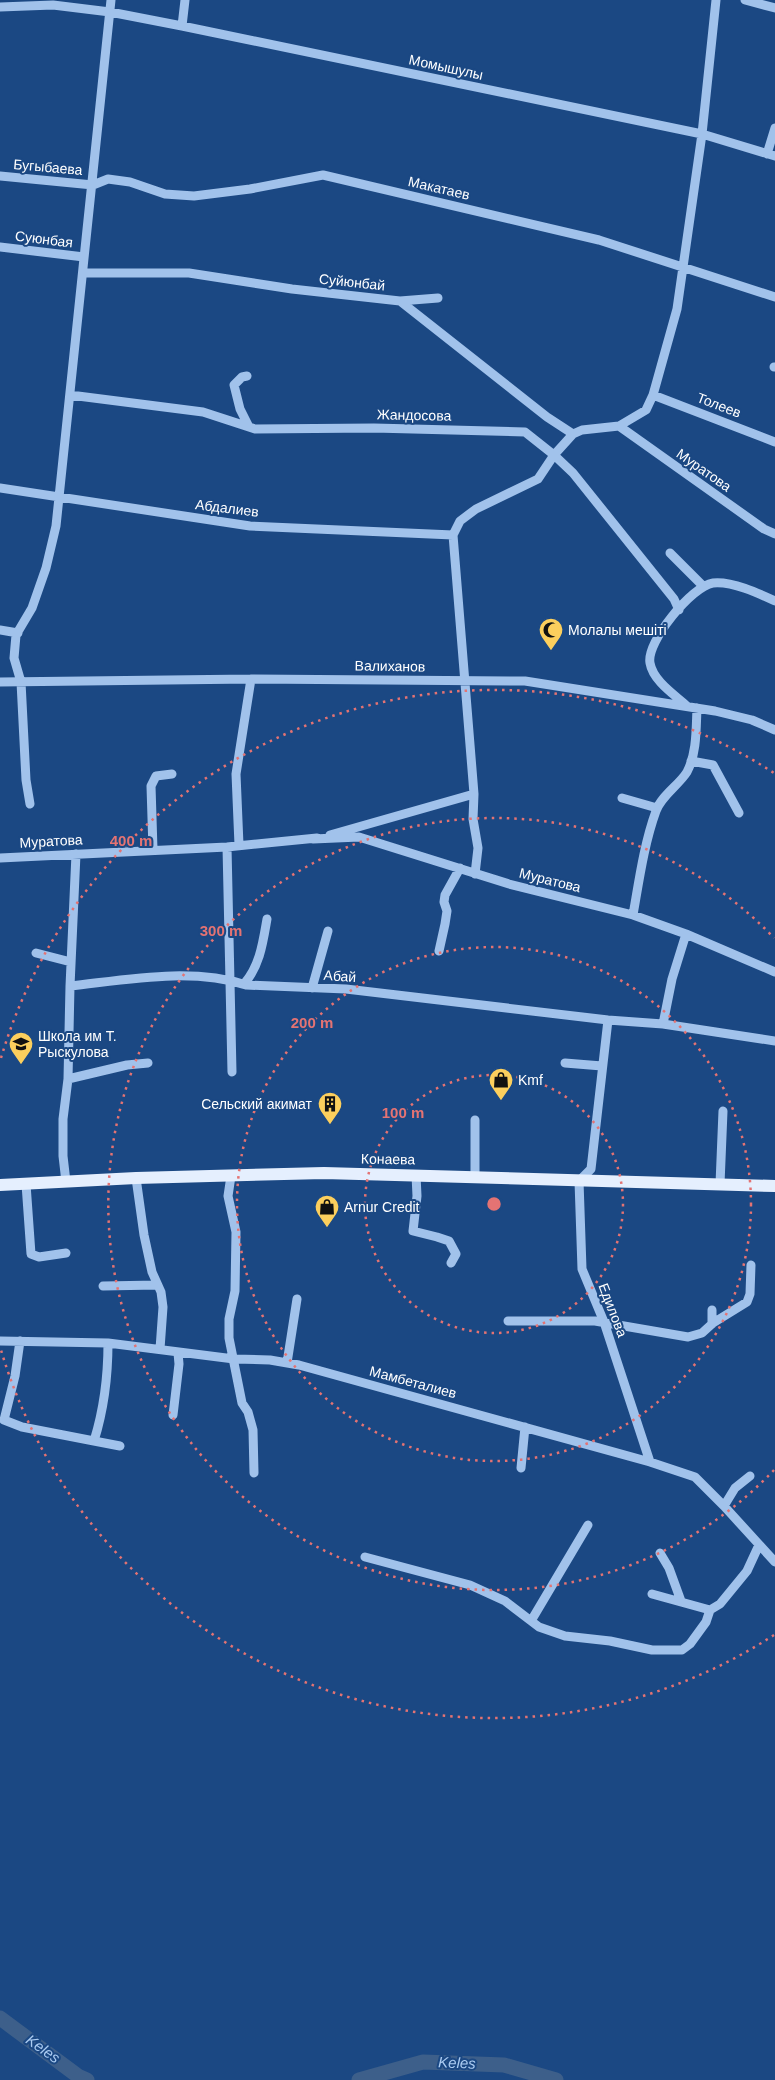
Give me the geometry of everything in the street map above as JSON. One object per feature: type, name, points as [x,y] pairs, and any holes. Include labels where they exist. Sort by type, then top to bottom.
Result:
[{"type":"main road","name":"Конаева","points":[[0,1185],[136,1178],[324,1173],[775,1186]]},
{"type":"street","points":[[30,804],[26,780],[21,682],[14,658],[18,633],[32,608],[46,568],[60,499],[111,0]]},
{"type":"street","points":[[182,26],[185,0]]},
{"type":"street","points":[[475,874],[478,848],[473,820],[474,794],[453,535],[460,521],[476,509],[538,479],[554,455],[573,434],[582,430],[619,426],[646,410],[653,395],[676,309],[702,134],[716,0]]},
{"type":"street","points":[[745,0],[775,8]]},
{"type":"street","name":"Момышулы","points":[[3,5],[53,5],[110,12],[182,26],[702,134],[771,155]]},
{"type":"street","points":[[771,155],[775,128]]},
{"type":"street","name":"Макатаев","points":[[92,185],[108,179],[130,182],[165,194],[194,196],[250,189],[324,175],[599,240],[775,297]]},
{"type":"street","name":"Бугыбаева","points":[[0,176],[92,185]]},
{"type":"street","name":"Суюнбая","points":[[0,247],[84,257]]},
{"type":"street","name":"Суйюнбай","points":[[83,273],[189,273],[292,289],[400,301],[547,417],[573,434]]},
{"type":"street","points":[[400,301],[438,298]]},
{"type":"street","points":[[247,376],[242,377],[234,385],[240,409],[249,428]]},
{"type":"street","name":"Жандосова","points":[[70,395],[203,412],[255,429],[525,432],[554,455],[573,474],[674,599],[679,610]]},
{"type":"street","name":"Толеев","points":[[653,395],[775,442]]},
{"type":"street","name":"Муратова","points":[[619,426],[764,529],[775,534]]},
{"type":"street","name":"Абдалиев","points":[[0,488],[60,499],[101,503],[250,526],[453,535]]},
{"type":"street","points":[[670,553],[703,586]]},
{"type":"street","points":[[687,706],[656,677],[650,663],[651,647],[687,600],[703,586],[713,583],[729,584],[775,601]]},
{"type":"street","points":[[0,630],[18,633]]},
{"type":"street","points":[[239,845],[236,774],[251,679]]},
{"type":"street","name":"Валиханов","points":[[0,682],[251,679],[525,681],[687,706],[752,720],[775,730]]},
{"type":"street","points":[[633,915],[643,862],[657,808],[686,772],[691,760],[695,744],[696,708]]},
{"type":"street","points":[[691,760],[713,765],[739,813]]},
{"type":"street","points":[[154,850],[151,786],[156,776],[172,774]]},
{"type":"street","name":"Муратова","points":[[313,839],[474,794]]},
{"type":"street","points":[[622,798],[657,808]]},
{"type":"street","name":"Муратова","points":[[0,858],[227,847],[358,836],[475,874],[633,915],[686,934],[775,972]]},
{"type":"street","points":[[227,847],[232,1072]]},
{"type":"street","points":[[66,1182],[63,1156],[63,1118],[68,1079],[76,854]]},
{"type":"street","points":[[438,951],[447,911],[444,902],[460,868]]},
{"type":"street","points":[[244,984],[252,975],[262,950],[267,919]]},
{"type":"street","points":[[312,988],[328,931]]},
{"type":"street","points":[[663,1024],[672,979],[686,934]]},
{"type":"street","points":[[36,953],[71,962]]},
{"type":"street","name":"Абай","points":[[70,986],[172,976],[230,980],[244,984],[346,989],[608,1020],[663,1024],[775,1040]]},
{"type":"street","points":[[579,1181],[591,1169],[608,1020]]},
{"type":"street","points":[[68,1079],[127,1065],[148,1063]]},
{"type":"street","points":[[565,1063],[602,1066]]},
{"type":"street","points":[[720,1184],[723,1111]]},
{"type":"street","points":[[475,1120],[475,1176]]},
{"type":"street","points":[[416,1175],[417,1196],[413,1232],[437,1236],[450,1242],[456,1254],[451,1263]]},
{"type":"street","points":[[231,1176],[228,1196],[236,1232],[236,1291],[229,1320],[229,1338],[242,1403],[248,1412],[253,1430],[254,1473]]},
{"type":"street","points":[[136,1178],[144,1235],[164,1307],[160,1349]]},
{"type":"street","name":"Едилова","points":[[579,1181],[582,1269],[604,1322],[650,1462]]},
{"type":"street","points":[[26,1184],[31,1254],[39,1257],[66,1253]]},
{"type":"street","points":[[508,1321],[595,1320],[688,1337],[702,1333],[712,1324],[747,1302],[750,1294],[751,1265]]},
{"type":"street","points":[[103,1286],[157,1285]]},
{"type":"street","points":[[287,1363],[297,1299]]},
{"type":"street","points":[[712,1310],[712,1324]]},
{"type":"street","name":"Мамбеталиев","points":[[0,1341],[108,1343],[178,1353],[299,1364],[650,1462],[694,1477],[724,1506],[775,1562]]},
{"type":"street","points":[[20,1341],[15,1376],[4,1420],[22,1427],[120,1446]]},
{"type":"street","points":[[94,1441],[100,1422],[106,1389],[108,1343]]},
{"type":"street","points":[[173,1415],[179,1364],[178,1353]]},
{"type":"street","points":[[521,1468],[525,1427]]},
{"type":"street","points":[[724,1506],[735,1488],[750,1476]]},
{"type":"street","points":[[531,1621],[588,1525]]},
{"type":"street","points":[[365,1557],[470,1585],[505,1601],[539,1627],[565,1636],[610,1641],[652,1650],[682,1650],[690,1644],[706,1622],[710,1610],[720,1604],[747,1570],[759,1545]]},
{"type":"street","points":[[660,1553],[669,1568],[681,1601]]},
{"type":"street","points":[[652,1594],[710,1610]]},
{"type":"waterway","name":"Keles","points":[[0,2018],[78,2076],[87,2080]]},
{"type":"waterway","name":"Keles","points":[[359,2080],[423,2062],[504,2065],[556,2080]]},
{"type":"place","name":"Молалы мешіті","points":[[551,651]]},
{"type":"place","name":"Школа им Т. Рыскулова","points":[[21,1065]]},
{"type":"place","name":"Kmf","points":[[501,1101]]},
{"type":"place","name":"Сельский акимат","points":[[330,1125]]},
{"type":"place","name":"Arnur Credit","points":[[327,1228]]}]
